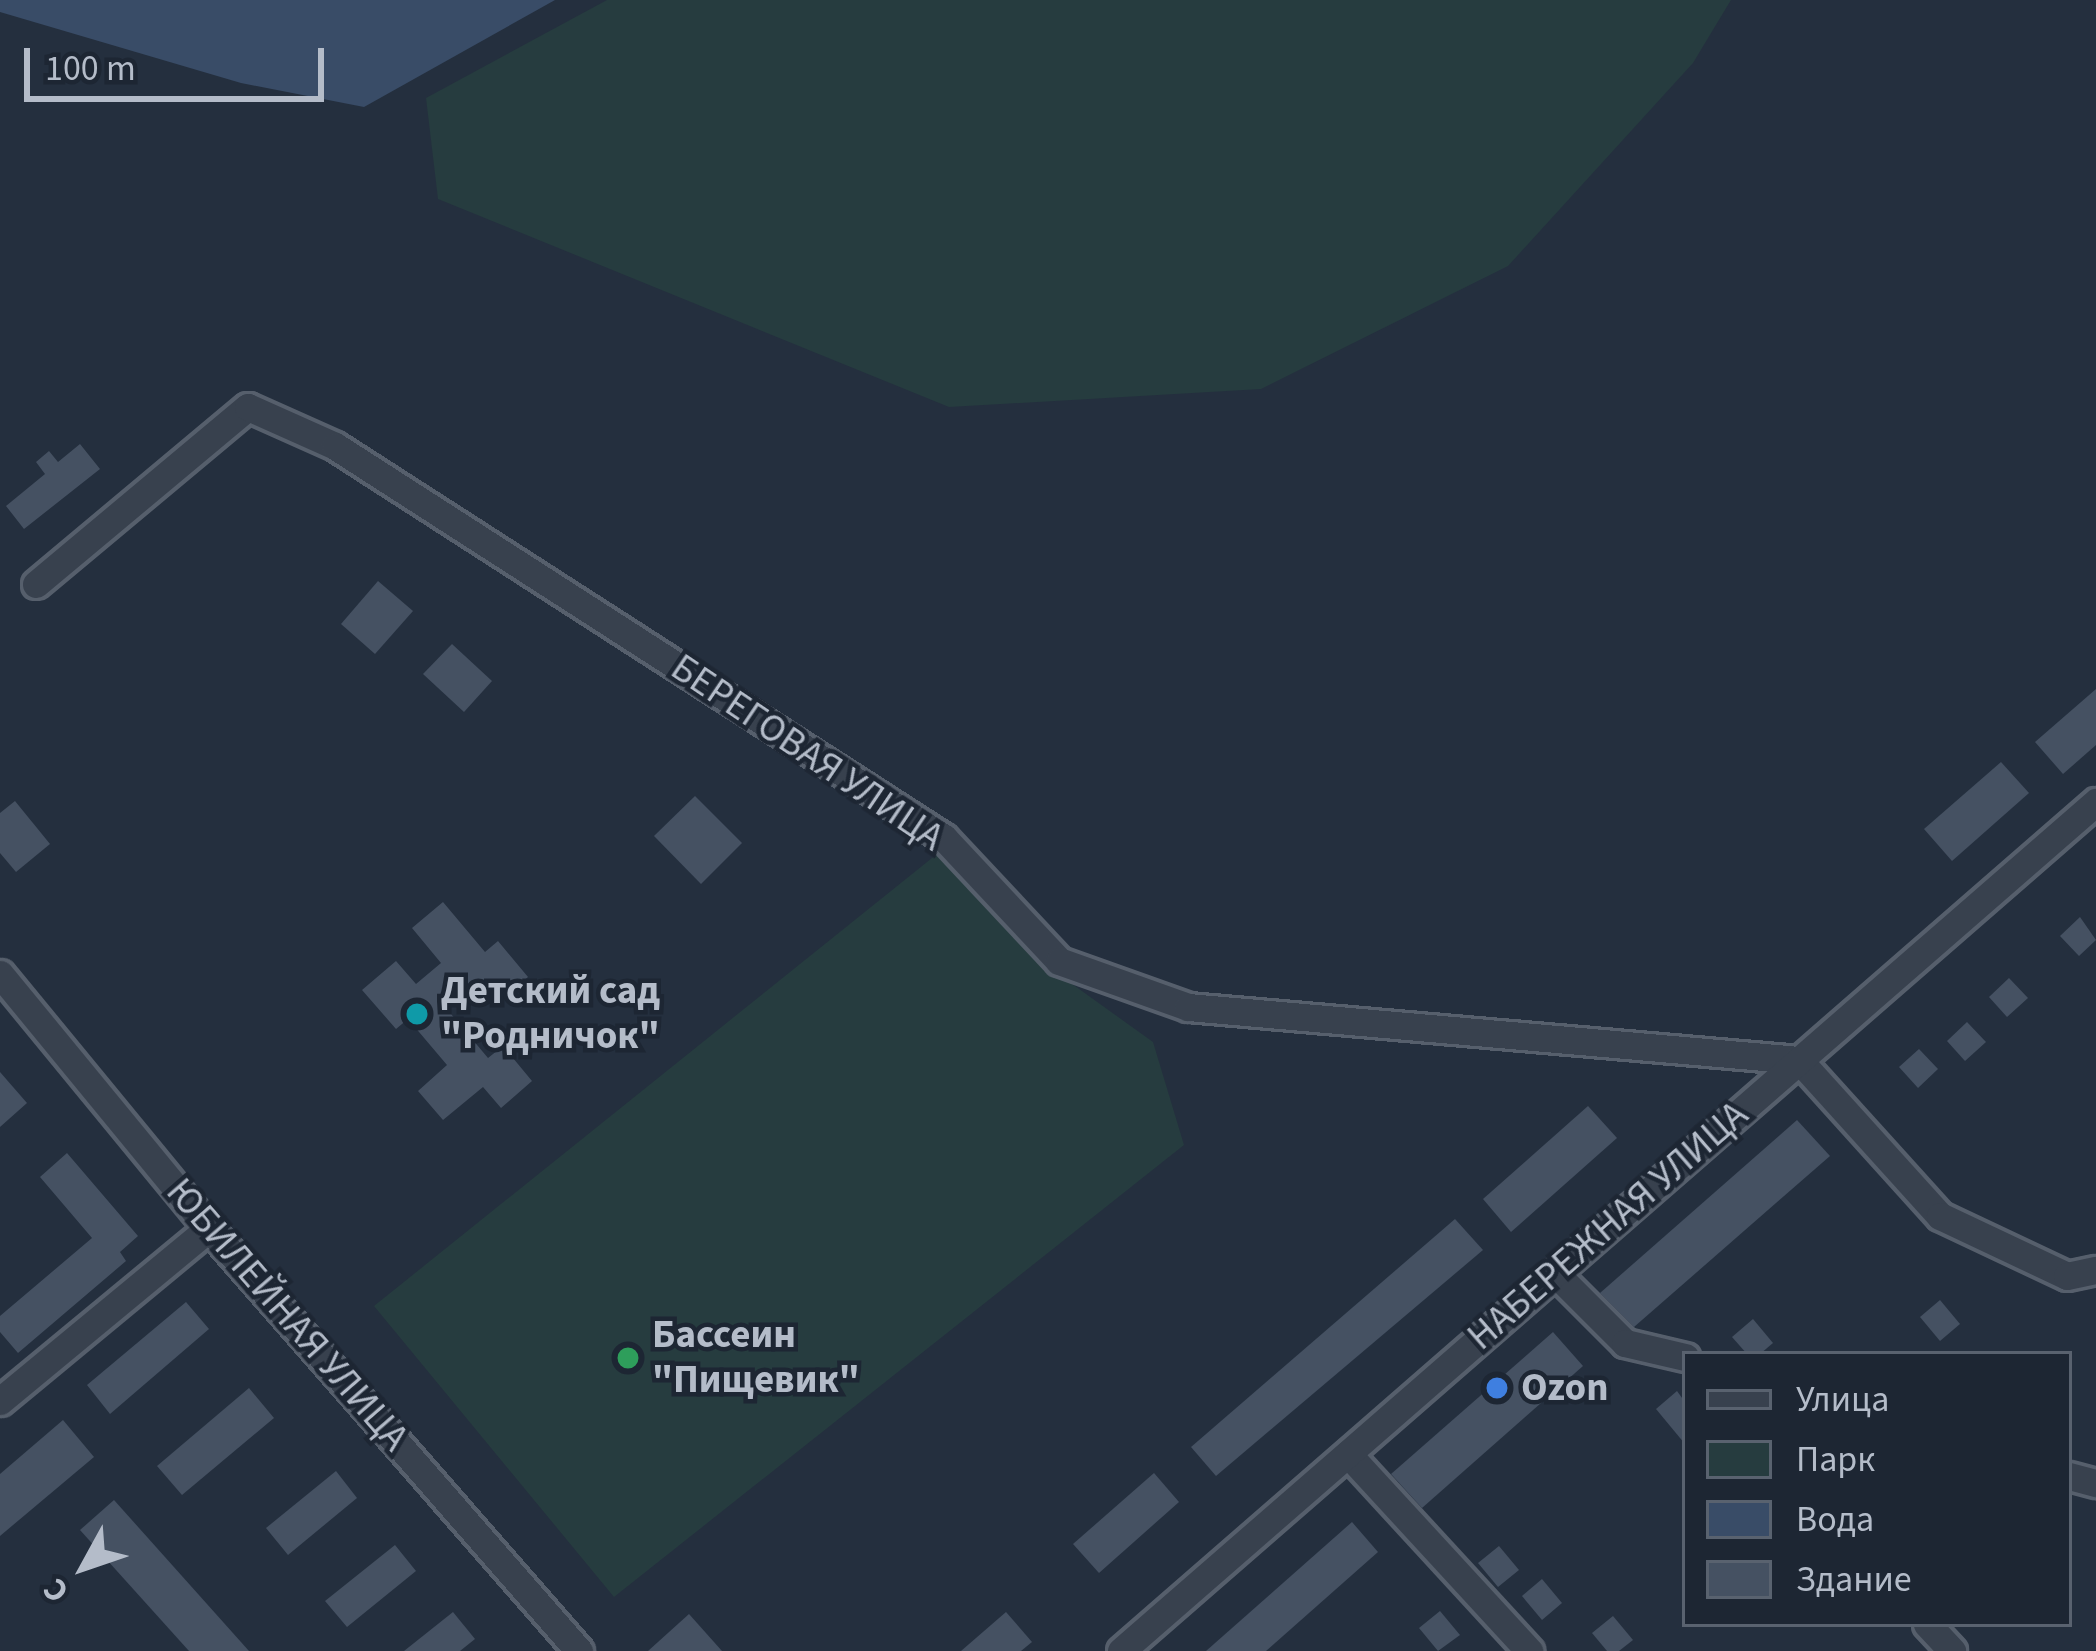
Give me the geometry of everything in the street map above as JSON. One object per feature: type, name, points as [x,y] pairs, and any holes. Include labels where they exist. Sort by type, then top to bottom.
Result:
[{"type":"street","name":"БЕРЕГОВАЯ УЛИЦА","points":[[36,584],[248,407],[334,446],[944,838],[1059,961],[1188,1007],[1799,1060]]},
{"type":"street","name":"НАБЕРЕЖНАЯ УЛИЦА","points":[[1136,1646],[1348,1454],[2096,802]]},
{"type":"street","name":"ЮБИЛЕЙНАЯ УЛИЦА","points":[[0,974],[209,1228],[579,1651]]},
{"type":"street","points":[[1799,1060],[1940,1216],[2067,1276],[2096,1270]]},
{"type":"street","points":[[0,1401],[209,1228]]},
{"type":"street","points":[[1556,1273],[1624,1343],[1682,1356]]},
{"type":"street","points":[[1348,1454],[1529,1651]]},
{"type":"street","points":[[1930,1627],[1950,1650]]},
{"type":"green space","points":[[607,0],[1731,0],[1693,63],[1508,266],[1261,389],[949,407],[438,199],[426,98]]},
{"type":"green space","points":[[937,854],[1068,981],[1153,1042],[1184,1145],[614,1597],[374,1306]]},
{"type":"water","points":[[0,0],[555,0],[364,107],[241,83],[0,12]]},
{"type":"building","points":[[80,444],[100,469],[24,529],[6,506],[45,474],[36,462],[49,451],[58,462]]},
{"type":"building","points":[[378,581],[413,611],[375,654],[341,624]]},
{"type":"building","points":[[452,644],[492,681],[464,712],[423,674]]},
{"type":"building","points":[[2096,689],[2096,745],[2063,774],[2035,742]]},
{"type":"building","points":[[2001,762],[2029,793],[1952,861],[1924,829]]},
{"type":"building","points":[[695,796],[742,843],[701,884],[654,836]]},
{"type":"building","points":[[15,801],[50,844],[16,872],[0,853],[0,813]]},
{"type":"building","name":"Детский сад \"Родничок\"","points":[[443,902],[485,952],[498,941],[528,977],[495,1005],[476,983],[446,1008],[488,1058],[503,1046],[532,1081],[501,1108],[483,1087],[443,1120],[418,1091],[447,1065],[408,1019],[396,1029],[362,990],[396,961],[416,984],[441,963],[412,928]]},
{"type":"building","points":[[2080,917],[2096,940],[2079,956],[2060,936]]},
{"type":"building","points":[[2009,978],[2028,998],[2007,1017],[1989,997]]},
{"type":"building","points":[[1967,1022],[1986,1042],[1965,1061],[1947,1041]]},
{"type":"building","points":[[1919,1049],[1938,1069],[1918,1088],[1899,1067]]},
{"type":"building","points":[[0,1072],[27,1103],[0,1127]]},
{"type":"building","points":[[1588,1106],[1617,1138],[1511,1232],[1483,1199]]},
{"type":"building","points":[[1797,1120],[1830,1156],[1634,1327],[1600,1293]]},
{"type":"building","points":[[67,1153],[138,1236],[120,1252],[126,1261],[18,1353],[0,1332],[0,1316],[92,1238],[40,1177]]},
{"type":"building","points":[[1455,1219],[1483,1250],[1216,1476],[1191,1447]]},
{"type":"building","points":[[1940,1300],[1960,1324],[1940,1341],[1920,1317]]},
{"type":"building","points":[[186,1302],[209,1329],[110,1414],[87,1385]]},
{"type":"building","points":[[1753,1319],[1773,1343],[1764,1351],[1744,1351],[1732,1337]]},
{"type":"building","points":[[1553,1332],[1583,1366],[1422,1508],[1391,1474]]},
{"type":"building","points":[[249,1388],[274,1418],[182,1495],[157,1466]]},
{"type":"building","points":[[1677,1391],[1682,1398],[1682,1440],[1656,1409]]},
{"type":"building","points":[[63,1420],[94,1457],[0,1536],[0,1474]]},
{"type":"building","points":[[336,1471],[357,1498],[288,1555],[266,1528]]},
{"type":"building","points":[[1154,1473],[1179,1502],[1099,1573],[1073,1544]]},
{"type":"building","points":[[114,1500],[249,1651],[189,1651],[80,1530]]},
{"type":"building","points":[[1352,1522],[1378,1552],[1266,1651],[1206,1651]]},
{"type":"building","points":[[395,1545],[416,1571],[347,1627],[325,1601]]},
{"type":"building","points":[[1499,1546],[1519,1570],[1498,1587],[1478,1563]]},
{"type":"building","points":[[1542,1579],[1562,1603],[1542,1620],[1522,1596]]},
{"type":"building","points":[[1440,1611],[1460,1635],[1438,1651],[1419,1628]]},
{"type":"building","points":[[453,1612],[475,1639],[460,1651],[404,1651]]},
{"type":"building","points":[[1006,1612],[1032,1642],[1021,1651],[961,1651]]},
{"type":"building","points":[[689,1614],[722,1651],[648,1651]]},
{"type":"building","points":[[1613,1616],[1633,1640],[1619,1651],[1607,1651],[1592,1633]]},
{"type":"place","name":"Детский сад \"Родничок\"","points":[[417,1014]]},
{"type":"place","name":"Бассеин \"Пищевик\"","points":[[628,1358]]},
{"type":"place","name":"Ozon","points":[[1497,1388]]}]
